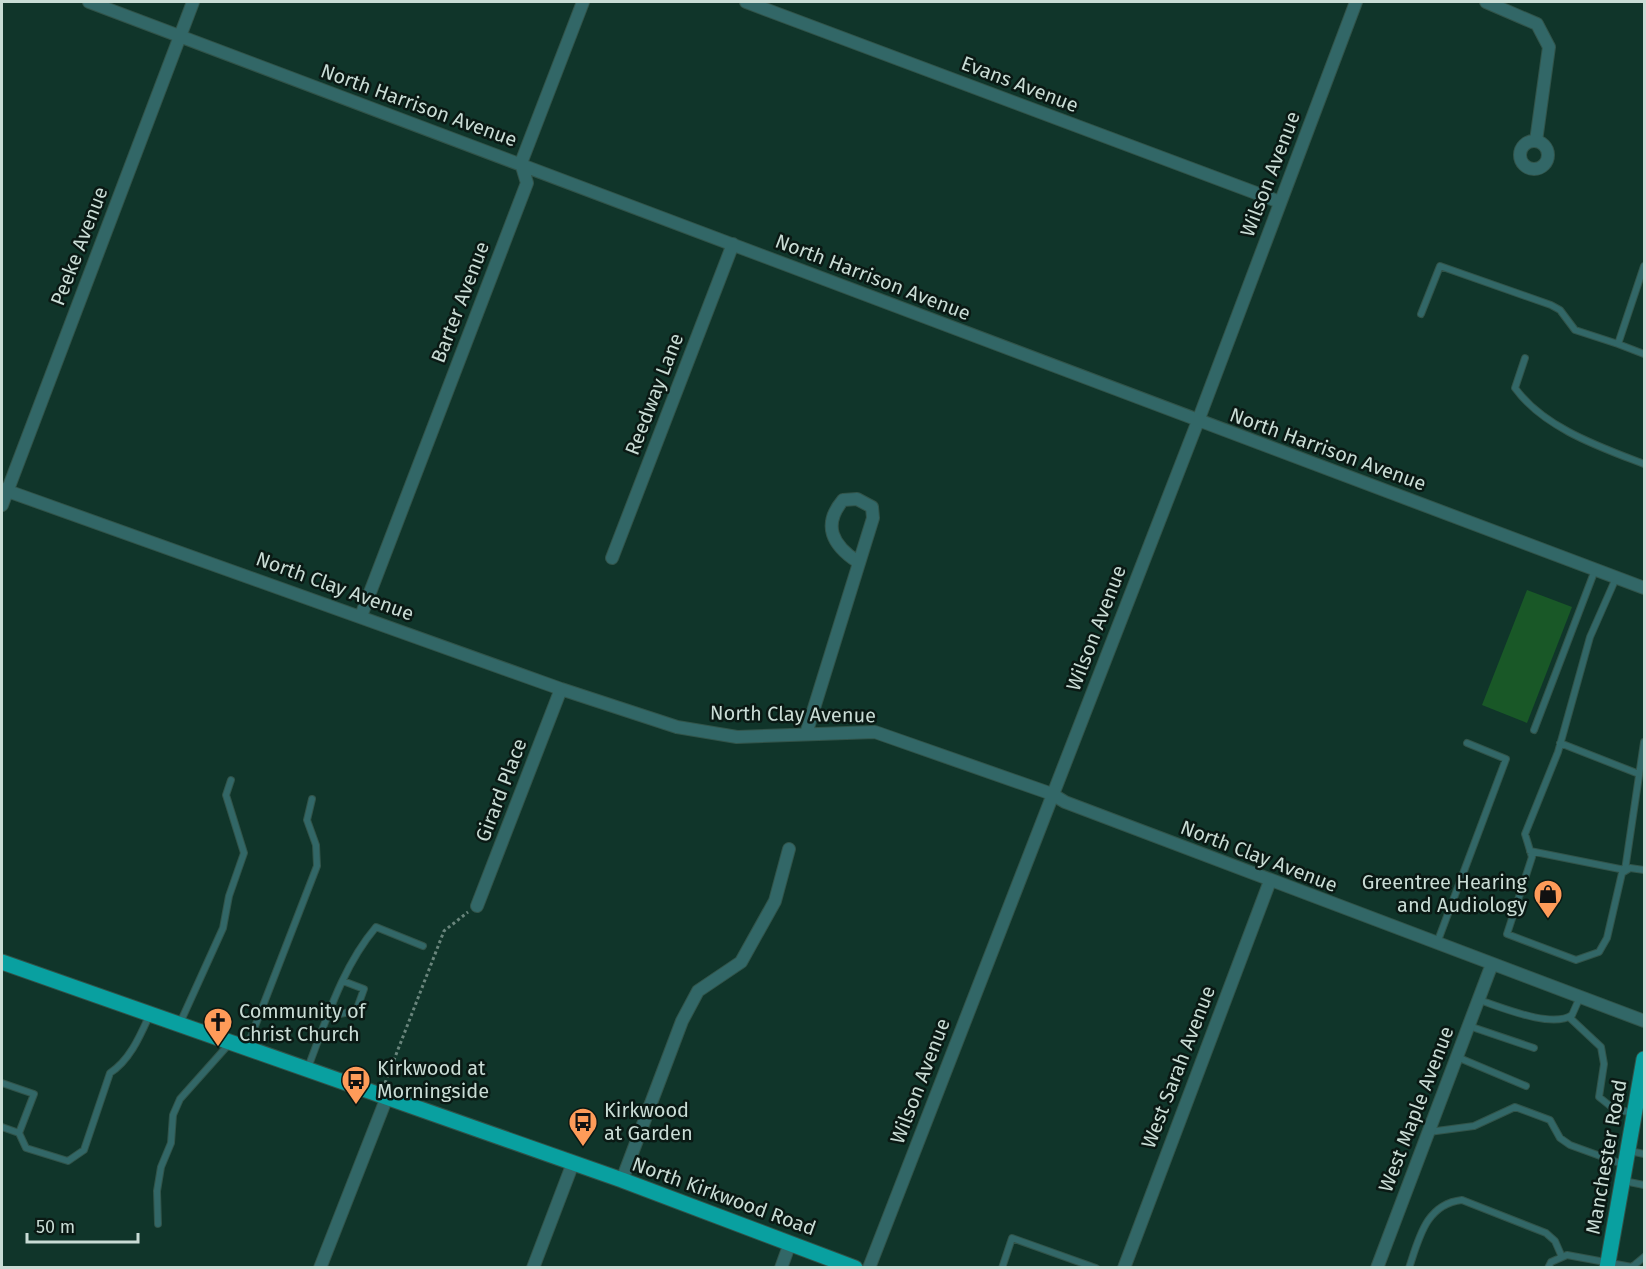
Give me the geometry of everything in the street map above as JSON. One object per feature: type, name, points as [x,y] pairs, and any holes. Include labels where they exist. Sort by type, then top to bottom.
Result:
[{"type":"main road","name":"North Kirkwood Road","points":[[2,962],[622,1180],[855,1268]]},
{"type":"main road","name":"Manchester Road","points":[[1609,1266],[1624,1181],[1634,1157],[1636,1113],[1644,1059]]},
{"type":"street","name":"North Harrison Avenue","points":[[89,2],[1644,588]]},
{"type":"street","name":"Peeke Avenue","points":[[2,505],[4,490],[193,2]]},
{"type":"street","name":"Barter Avenue","points":[[361,616],[527,183],[521,164],[583,2]]},
{"type":"street","name":"Evans Avenue","points":[[746,2],[1280,202]]},
{"type":"street","name":"Wilson Avenue","points":[[869,1268],[1198,421],[1356,2]]},
{"type":"street","points":[[1486,2],[1537,24],[1549,47],[1536,141]]},
{"type":"street","name":"Reedway Lane","points":[[612,558],[733,244]]},
{"type":"street","name":"North Clay Avenue","points":[[4,490],[561,689],[628,712],[707,734],[737,737],[875,732],[1052,794],[1065,802],[1270,881],[1644,1021]]},
{"type":"street","points":[[806,734],[873,518],[872,507],[857,499],[843,500],[834,511],[830,524],[834,536],[849,556],[858,561]]},
{"type":"street","name":"Girard Place","points":[[477,906],[561,689]]},
{"type":"street","points":[[622,1180],[682,1021],[698,991],[741,962],[775,901],[789,849]]},
{"type":"street","name":"West Sarah Avenue","points":[[1124,1268],[1270,881]]},
{"type":"street","name":"West Maple Avenue","points":[[1377,1268],[1492,964]]},
{"type":"street","points":[[320,1268],[384,1096]]},
{"type":"street","points":[[533,1268],[573,1163]]},
{"type":"street","points":[[781,1268],[790,1244]]},
{"type":"lane","points":[[1421,314],[1440,266],[1551,305],[1560,310],[1575,330],[1644,354]]},
{"type":"lane","points":[[1618,344],[1644,266]]},
{"type":"lane","points":[[1525,358],[1515,388],[1528,406],[1593,444],[1644,464]]},
{"type":"lane","points":[[1534,730],[1595,569]]},
{"type":"lane","points":[[1616,577],[1595,625],[1560,743],[1525,834],[1533,857],[1507,934],[1576,960],[1599,952],[1603,948],[1622,873],[1625,870],[1644,746]]},
{"type":"lane","points":[[1436,944],[1506,759],[1467,743]]},
{"type":"lane","points":[[1560,743],[1639,774]]},
{"type":"lane","points":[[179,1024],[223,928],[229,896],[244,853],[226,795],[231,780]]},
{"type":"lane","points":[[247,1048],[317,866],[316,845],[307,820],[312,799]]},
{"type":"lane","points":[[1530,850],[1625,870],[1644,870]]},
{"type":"lane","points":[[307,1070],[343,981],[362,944],[376,927],[423,946]]},
{"type":"lane","points":[[330,1016],[356,1011],[364,989],[343,981]]},
{"type":"lane","points":[[1479,1000],[1532,1017],[1557,1020],[1569,1017],[1580,997]]},
{"type":"lane","points":[[2,1127],[19,1133],[26,1148],[53,1158],[68,1161],[84,1150],[110,1073],[120,1067],[135,1046],[151,1014]]},
{"type":"lane","points":[[1569,1017],[1601,1047],[1604,1065],[1599,1098],[1614,1109],[1636,1113]]},
{"type":"lane","points":[[1468,1026],[1534,1048]]},
{"type":"lane","points":[[158,1224],[157,1191],[160,1167],[171,1143],[173,1115],[180,1099],[231,1042]]},
{"type":"lane","points":[[1456,1057],[1526,1086]]},
{"type":"lane","points":[[2,1083],[34,1094],[19,1133]]},
{"type":"lane","points":[[1428,1132],[1444,1132],[1474,1126],[1515,1107],[1550,1120],[1560,1138],[1570,1145],[1634,1157]]},
{"type":"lane","points":[[1624,1181],[1644,1185]]},
{"type":"lane","points":[[1409,1268],[1422,1231],[1432,1213],[1450,1201],[1462,1200],[1546,1233],[1555,1241],[1562,1257]]},
{"type":"lane","points":[[1002,1268],[1012,1238],[1096,1268]]},
{"type":"lane","points":[[1548,1268],[1551,1262],[1562,1257],[1609,1266],[1632,1267],[1644,1257]]},
{"type":"path","points":[[384,1096],[444,931],[477,906]]},
{"type":"building","points":[[1527,590],[1572,607],[1527,723],[1482,705]]},
{"type":"place","name":"Greentree Hearing and Audiology","points":[[1548,920]]},
{"type":"place","name":"Community of Christ Church","points":[[218,1048]]},
{"type":"place","name":"Kirkwood at Morningside","points":[[356,1106]]},
{"type":"place","name":"Kirkwood at Garden","points":[[583,1148]]}]
